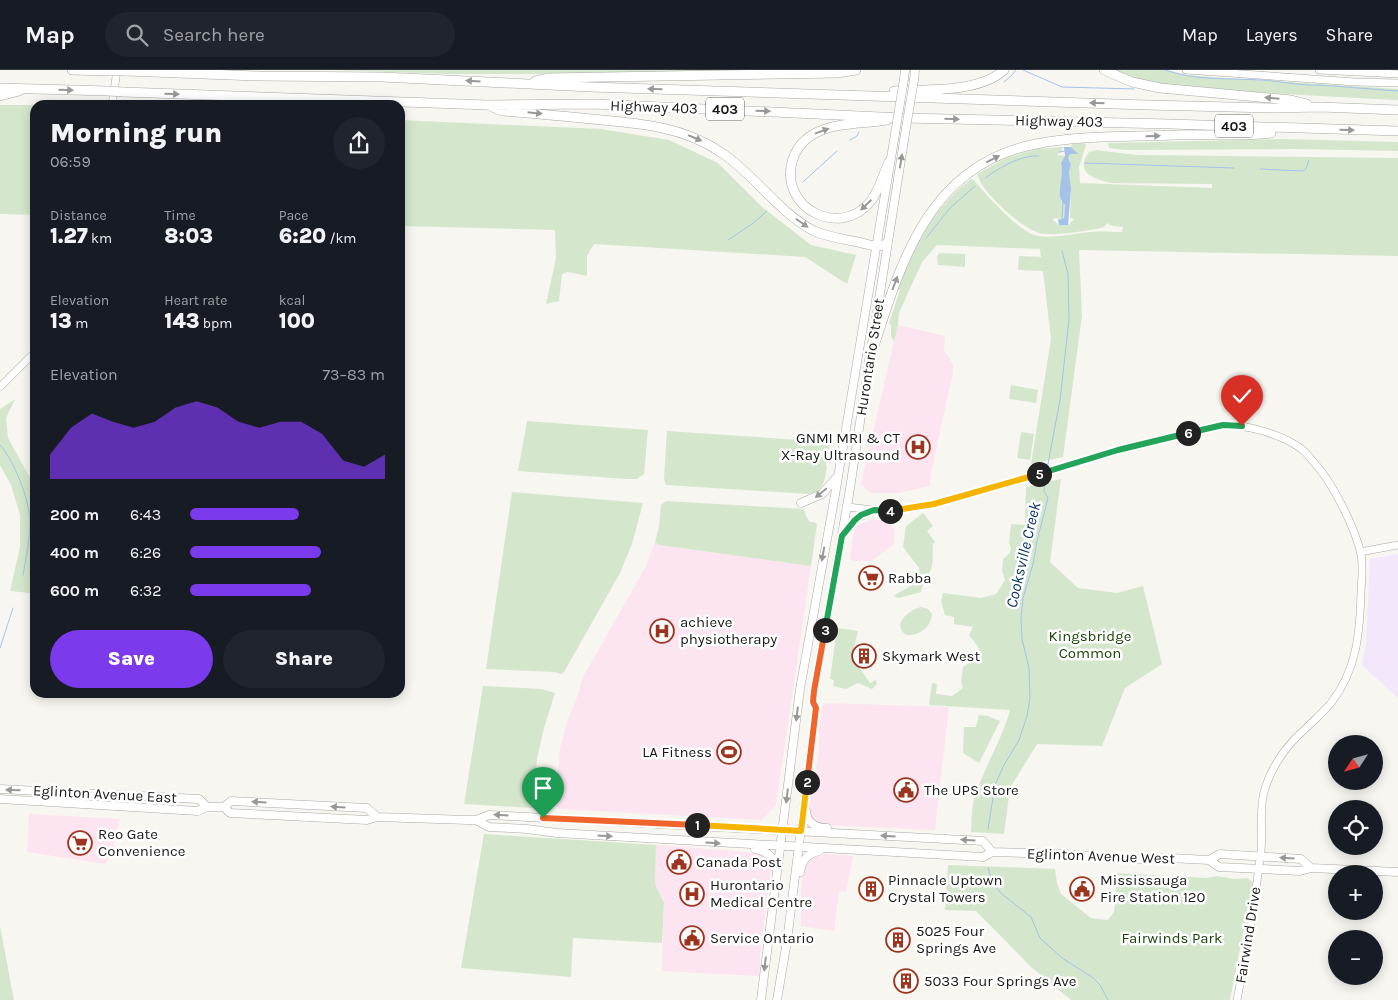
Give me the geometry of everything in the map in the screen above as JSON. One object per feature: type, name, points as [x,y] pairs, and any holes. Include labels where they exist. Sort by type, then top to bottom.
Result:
[{"type":"highway","name":"Highway 403","points":[[72,70],[382,78],[1250,108],[1320,107],[1398,110]]},
{"type":"highway","points":[[522,84],[547,78],[829,74],[856,70]]},
{"type":"highway","points":[[879,96],[893,91],[975,84],[993,79],[1004,70]]},
{"type":"highway","points":[[1104,70],[1132,82],[1160,88],[1291,100],[1320,107]]},
{"type":"highway","name":"Highway 403","points":[[0,88],[348,100]]},
{"type":"highway","points":[[0,96],[25,88]]},
{"type":"highway","name":"Highway 403","points":[[405,102],[488,105],[594,104],[903,118],[1398,131]]},
{"type":"highway","points":[[488,105],[502,111],[647,124],[677,131],[722,152],[748,172],[788,212],[808,227],[830,237],[876,246],[882,246],[887,243]]},
{"type":"highway","points":[[889,162],[870,201],[859,211],[842,218],[827,218],[811,211],[798,198],[791,183],[790,168],[794,155],[800,146],[813,134],[836,127],[903,118]]},
{"type":"highway","points":[[869,362],[895,281],[906,254],[923,223],[935,205],[951,188],[989,161],[1006,153],[1029,146],[1065,140],[1268,133],[1298,128]]},
{"type":"main road","name":"Hurontario Street","points":[[761,1000],[800,689],[905,70]]},
{"type":"main road","name":"Hurontario Street","points":[[777,1000],[787,941],[806,796],[816,708],[813,702],[814,691],[842,536],[887,243],[916,70]]},
{"type":"main road","points":[[801,503],[822,494],[837,477]]},
{"type":"main road","points":[[842,536],[857,518],[874,510]]},
{"type":"main road","name":"Eglinton Avenue East","points":[[0,789],[199,799],[207,807]]},
{"type":"main road","points":[[806,796],[807,818],[813,824],[821,828],[844,829],[850,834]]},
{"type":"main road","name":"Eglinton Avenue East","points":[[0,799],[198,811],[207,807],[224,807],[231,801],[367,808],[377,817]]},
{"type":"main road","name":"Eglinton Avenue East","points":[[224,807],[230,813],[367,820],[377,817],[476,820],[489,815],[801,831]]},
{"type":"main road","name":"Eglinton Avenue East","points":[[476,820],[489,827],[527,829],[554,833],[781,846]]},
{"type":"main road","name":"Eglinton Avenue West","points":[[801,831],[983,841],[992,852]]},
{"type":"main road","points":[[732,844],[740,848],[757,849],[768,854],[776,866],[776,886]]},
{"type":"main road","name":"Eglinton Avenue West","points":[[781,846],[983,857],[992,852],[1138,859],[1209,860],[1220,854],[1301,859],[1311,868]]},
{"type":"main road","points":[[794,882],[800,876],[806,856],[812,852],[828,849]]},
{"type":"main road","name":"Eglinton Avenue West","points":[[1209,860],[1219,867],[1300,871],[1311,868],[1398,872]]},
{"type":"street","points":[[1186,70],[1355,82],[1398,83]]},
{"type":"street","points":[[1319,70],[1398,74]]},
{"type":"street","points":[[113,100],[118,71]]},
{"type":"street","points":[[0,387],[30,357]]},
{"type":"street","name":"Fairwind Drive","points":[[846,507],[902,510],[934,504],[1118,450],[1223,425],[1249,428],[1276,436],[1306,452],[1331,485],[1360,552],[1362,566],[1361,612],[1358,639],[1348,678],[1330,705],[1286,747],[1276,762],[1264,794],[1259,869],[1252,920],[1237,1000]]},
{"type":"street","points":[[1360,552],[1398,545]]},
{"type":"shaded area","points":[[898,325],[945,336],[944,350],[953,365],[953,372],[931,473],[930,486],[899,493],[870,493],[861,484]]},
{"type":"shaded area","points":[[873,519],[889,522],[895,530],[893,545],[871,561],[854,561],[850,559],[854,529],[857,525]]},
{"type":"shaded area","points":[[655,542],[659,545],[811,566],[776,805],[761,820],[560,809],[555,805],[560,749],[582,679],[645,568]]},
{"type":"shaded area","points":[[1398,554],[1398,698],[1362,665],[1366,642],[1370,559]]},
{"type":"shaded area","points":[[826,703],[949,707],[935,830],[824,825],[812,817],[809,808],[819,753],[822,706]]},
{"type":"shaded area","points":[[29,814],[120,819],[114,845],[106,864],[27,852]]},
{"type":"shaded area","points":[[656,845],[757,853],[764,856],[770,862],[771,867],[760,956],[760,976],[662,971],[664,903],[655,884]]},
{"type":"shaded area","points":[[823,854],[853,856],[846,892],[839,891],[834,931],[801,926],[803,870],[811,859]]},
{"type":"green space","points":[[330,70],[806,70],[619,74],[447,74]]},
{"type":"green space","points":[[1115,70],[1166,70],[1187,75],[1211,77],[1398,89],[1398,100],[1177,86],[1139,79]]},
{"type":"green space","points":[[0,105],[30,105],[30,215],[0,214]]},
{"type":"green space","points":[[405,120],[601,129],[669,140],[718,163],[762,207],[811,245],[856,255],[847,284],[805,257],[594,244],[587,256],[587,276],[568,272],[562,274],[559,301],[546,304],[556,258],[555,230],[405,226]]},
{"type":"green space","points":[[1282,139],[1398,142],[1398,151],[1296,149],[1125,150],[1109,148],[1108,143]]},
{"type":"green space","points":[[1084,143],[1086,145],[1079,167],[1080,183],[1212,188],[1212,184],[1112,183],[1099,179],[1088,174],[1084,165],[1089,152],[1096,150],[1137,155],[1398,158],[1398,256],[1079,250],[1082,316],[1063,457],[1031,464],[1051,339],[1043,271],[1018,270],[1019,256],[1041,257],[1040,249],[937,245],[922,262],[899,313],[894,342],[889,323],[900,290],[896,289],[918,243],[935,215],[971,179],[1011,219],[1027,232],[1034,235],[1047,237],[1095,232],[1122,232],[1123,227],[1112,226],[1107,223],[1104,227],[1097,229],[1072,233],[1038,233],[1020,222],[1002,207],[982,185],[977,174],[1006,158],[1036,149],[1064,147],[1057,155],[1065,156],[1061,163],[1063,171],[1061,201],[1065,205],[1064,218],[1052,219],[1059,225],[1068,225],[1074,219],[1070,218],[1071,189],[1069,172],[1071,164],[1068,158],[1070,154],[1077,154],[1071,147],[1072,144]]},
{"type":"green space","points":[[939,253],[965,254],[965,267],[938,265],[937,257]]},
{"type":"green space","points":[[1011,385],[1038,390],[1036,403],[1009,399]]},
{"type":"green space","points":[[15,399],[6,418],[8,438],[30,478],[30,593],[10,591],[20,547],[20,515],[11,485],[0,465],[0,409]]},
{"type":"green space","points":[[527,421],[648,430],[644,474],[637,479],[626,479],[518,471]]},
{"type":"green space","points":[[667,431],[830,442],[823,484],[817,491],[808,494],[666,485],[664,479]]},
{"type":"green space","points":[[1021,432],[1034,434],[1030,460],[1017,458]]},
{"type":"green space","name":"Kingsbridge Common","points":[[1061,479],[1050,562],[1078,588],[1117,593],[1143,586],[1162,664],[1125,688],[1102,746],[1037,744],[1010,788],[1004,834],[971,832],[972,810],[975,797],[1010,710],[929,705],[932,683],[937,684],[936,694],[952,696],[963,688],[961,682],[963,667],[973,660],[979,648],[969,635],[973,627],[954,624],[954,617],[945,615],[941,601],[943,593],[981,598],[996,594],[1005,580],[1002,571],[1003,559],[1010,553],[1011,524],[1025,525],[1026,487]]},
{"type":"green space","points":[[512,492],[643,503],[632,544],[620,573],[564,672],[561,674],[555,672],[486,669]]},
{"type":"green space","points":[[666,501],[804,509],[810,522],[817,524],[811,566],[659,545],[655,542],[659,527],[661,505]]},
{"type":"green space","points":[[923,513],[933,526],[927,531],[935,542],[933,544],[932,566],[921,592],[899,598],[893,596],[918,582],[919,568],[903,547],[906,526]]},
{"type":"green space","points":[[921,607],[928,609],[932,614],[927,627],[915,634],[906,635],[900,626],[903,618],[911,611]]},
{"type":"green space","points":[[837,628],[858,631],[852,657],[870,683],[876,680],[877,684],[872,689],[858,683],[846,689],[833,686],[834,680],[830,679]]},
{"type":"green space","points":[[483,686],[542,689],[555,693],[537,759],[533,808],[464,804]]},
{"type":"green space","points":[[979,715],[988,716],[1000,721],[979,763],[963,753],[964,727],[976,727]]},
{"type":"green space","points":[[484,834],[656,845],[655,884],[664,903],[662,943],[573,938],[571,977],[461,968]]},
{"type":"green space","name":"Fairwinds Park","points":[[948,865],[1055,869],[1061,894],[1091,918],[1108,920],[1114,912],[1117,873],[1207,878],[1217,876],[1234,879],[1247,878],[1253,882],[1230,1000],[1071,1000],[1031,967],[976,911],[945,910]]},
{"type":"green space","points":[[0,926],[14,1000],[0,1000]]},
{"type":"water","points":[[1064,147],[1071,147],[1078,154],[1070,154],[1068,158],[1071,164],[1069,172],[1071,189],[1068,225],[1059,225],[1058,220],[1064,218],[1065,205],[1060,196],[1061,163],[1065,156]]},
{"type":"waterway","points":[[1004,82],[1016,70]]},
{"type":"waterway","points":[[1023,70],[1062,87],[1134,89]]},
{"type":"waterway","points":[[1165,70],[1189,76],[1319,85]]},
{"type":"waterway","points":[[1319,85],[1398,91]]},
{"type":"waterway","points":[[850,140],[857,136],[859,132]]},
{"type":"waterway","points":[[803,182],[837,151]]},
{"type":"waterway","points":[[1059,152],[1065,151]]},
{"type":"waterway","points":[[985,178],[1004,166],[1025,157],[1039,156]]},
{"type":"waterway","points":[[1260,169],[1302,171],[1306,169],[1309,160]]},
{"type":"waterway","points":[[1085,163],[1234,168]]},
{"type":"waterway","points":[[927,237],[949,209],[975,186]]},
{"type":"waterway","name":"Cooksville Creek","points":[[1062,218],[1063,202]]},
{"type":"waterway","points":[[728,240],[767,211]]},
{"type":"waterway","name":"Cooksville Creek","points":[[1047,469],[1060,400],[1069,320],[1068,274],[1062,251]]},
{"type":"waterway","points":[[0,445],[16,471],[29,512],[28,548],[23,575]]},
{"type":"waterway","name":"Cooksville Creek","points":[[988,829],[995,785],[1019,740],[1027,716],[1030,698],[1029,668],[1022,639],[1021,617],[1023,598],[1048,498],[1044,491],[1046,475]]},
{"type":"waterway","points":[[0,648],[13,608]]},
{"type":"waterway","name":"Cooksville Creek","points":[[988,868],[993,884],[1002,894],[1031,917],[1040,938],[1062,958],[1092,977],[1100,985],[1108,1000]]},
{"type":"place","name":"GNMI MRI & CT X-Ray Ultrasound","points":[[918,447]]},
{"type":"place","name":"Rabba","points":[[871,578]]},
{"type":"place","name":"achieve physiotherapy","points":[[662,631]]},
{"type":"place","name":"Skymark West","points":[[864,656]]},
{"type":"place","name":"LA Fitness","points":[[729,752]]},
{"type":"place","name":"The UPS Store","points":[[906,790]]},
{"type":"place","name":"Reo Gate Convenience","points":[[80,843]]},
{"type":"place","name":"Canada Post","points":[[679,862]]},
{"type":"place","name":"Pinnacle Uptown Crystal Towers","points":[[871,889]]},
{"type":"place","name":"Mississauga Fire Station 120","points":[[1082,889]]},
{"type":"place","name":"Hurontario Medical Centre","points":[[692,894]]},
{"type":"place","name":"Service Ontario","points":[[692,938]]},
{"type":"place","name":"5025 Four Springs Ave","points":[[898,940]]},
{"type":"place","name":"5033 Four Springs Ave","points":[[906,981]]},
{"type":"route","points":[[543,818],[801,831],[816,708],[813,702],[814,691],[833,580],[842,536],[855,520],[866,512],[874,510],[902,510],[934,504],[1118,450],[1195,431],[1223,425],[1242,426]]}]
